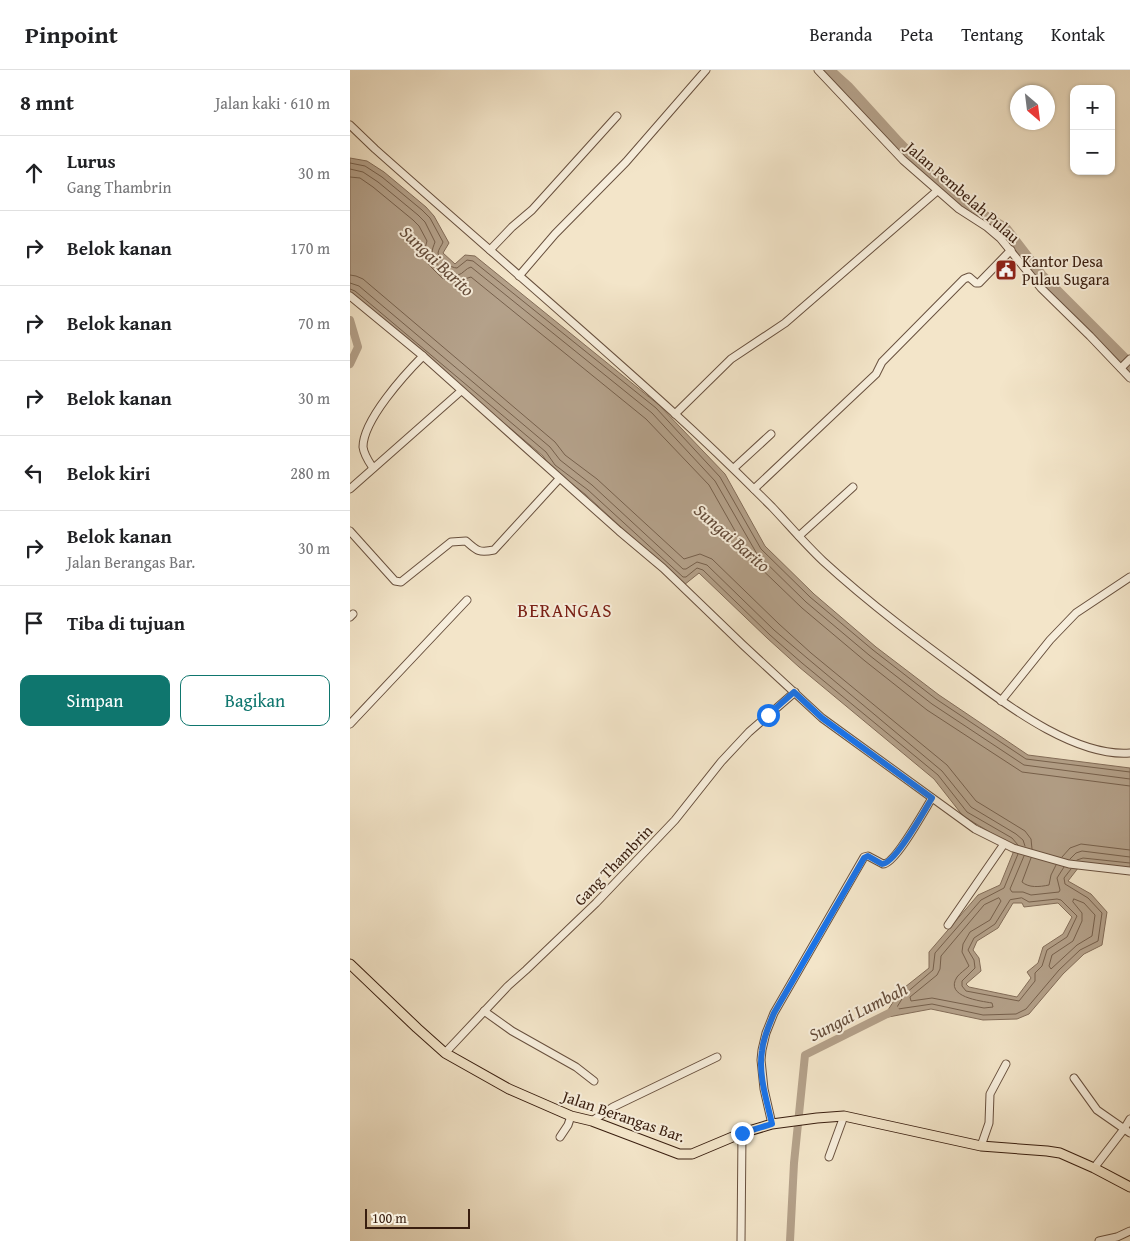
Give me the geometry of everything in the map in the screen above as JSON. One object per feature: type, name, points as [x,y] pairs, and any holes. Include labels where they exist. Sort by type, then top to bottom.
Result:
[{"type":"main road","name":"Jalan Berangas Bar.","points":[[352,968],[416,1028],[445,1052],[509,1089],[571,1116],[679,1154],[692,1154],[742,1133],[774,1124],[844,1116],[981,1146],[1047,1151],[1073,1158],[1130,1187]]},
{"type":"street","points":[[519,276],[555,234],[626,162],[706,70]]},
{"type":"street","name":"Jalan Pembelah Pulau","points":[[818,70],[903,160],[959,210],[992,231],[1011,250],[1041,288],[1125,363],[1130,378]]},
{"type":"street","points":[[490,250],[532,210],[617,116]]},
{"type":"street","points":[[350,125],[374,149],[583,331],[734,468],[822,560],[875,607],[1001,701],[1033,721],[1103,753],[1130,753]]},
{"type":"street","points":[[675,414],[731,359],[785,323],[937,191]]},
{"type":"street","points":[[754,490],[876,374],[882,362],[964,279],[967,277],[979,283],[1011,250]]},
{"type":"street","points":[[350,296],[423,356],[559,479],[663,568],[822,718],[975,829],[1012,848],[1069,864],[1130,871]]},
{"type":"street","points":[[373,468],[363,446],[368,430],[386,398],[403,376],[423,356]]},
{"type":"street","points":[[350,489],[462,391]]},
{"type":"street","points":[[734,468],[771,434]]},
{"type":"street","points":[[350,531],[395,581],[400,582],[451,542],[466,541],[477,551],[494,550],[559,479]]},
{"type":"street","points":[[799,536],[853,487]]},
{"type":"street","points":[[1001,701],[1050,640],[1076,613],[1130,577]]},
{"type":"street","points":[[350,724],[467,600]]},
{"type":"street","name":"Gang Thambrin","points":[[445,1052],[508,986],[596,903],[675,820],[721,762],[794,692]]},
{"type":"street","points":[[774,1124],[764,1089],[761,1060],[766,1033],[774,1013],[864,858],[868,856],[882,864],[890,862],[932,798]]},
{"type":"street","points":[[948,925],[1004,844]]},
{"type":"street","points":[[484,1011],[512,1031],[576,1067],[594,1081]]},
{"type":"street","points":[[592,1122],[613,1107],[717,1057]]},
{"type":"street","points":[[981,1146],[989,1123],[990,1094],[1006,1064]]},
{"type":"street","points":[[1074,1078],[1097,1110],[1127,1131]]},
{"type":"street","points":[[560,1138],[568,1126],[571,1116]]},
{"type":"street","points":[[829,1157],[844,1116]]},
{"type":"street","points":[[1094,1168],[1127,1131],[1130,1119]]},
{"type":"street","points":[[741,1241],[742,1133]]},
{"type":"street","points":[[1099,1241],[1117,1237],[1130,1231]]},
{"type":"water","name":"Sungai Barito","points":[[350,158],[367,161],[384,172],[426,207],[434,216],[449,243],[443,253],[455,264],[465,255],[475,256],[659,405],[725,474],[765,546],[814,594],[876,647],[939,695],[1028,755],[1130,768],[1130,868],[1082,863],[1068,881],[1091,894],[1107,912],[1102,945],[1084,954],[1063,974],[1029,1014],[1017,1019],[983,1020],[931,1009],[883,1018],[900,991],[929,968],[929,952],[978,895],[1000,885],[1013,853],[1013,846],[963,816],[934,779],[799,667],[699,573],[684,585],[585,494],[551,468],[543,456],[350,293]],"holes":[[[1013,903],[1022,903],[1024,907],[1058,903],[1072,917],[1063,934],[1043,947],[1038,963],[1027,972],[1031,978],[1017,997],[969,987],[966,984],[981,971],[979,958],[973,950],[977,941],[998,928]]]},
{"type":"waterway","points":[[828,70],[848,88],[951,197],[1005,229],[1041,276],[1130,365]]},
{"type":"waterway","points":[[350,320],[358,347],[350,364]]},
{"type":"waterway","name":"Sungai Lumbah","points":[[790,1241],[794,1163],[805,1055],[895,1010]]},
{"type":"place","name":"Kantor Desa Pulau Sugara","points":[[1006,270]]},
{"type":"district","name":"BERANGAS","points":[[565,610]]},
{"type":"route","points":[[742,1133],[772,1124],[764,1089],[761,1060],[766,1033],[774,1013],[864,858],[868,856],[885,865],[890,862],[932,798],[822,718],[794,692],[768,715]]}]
